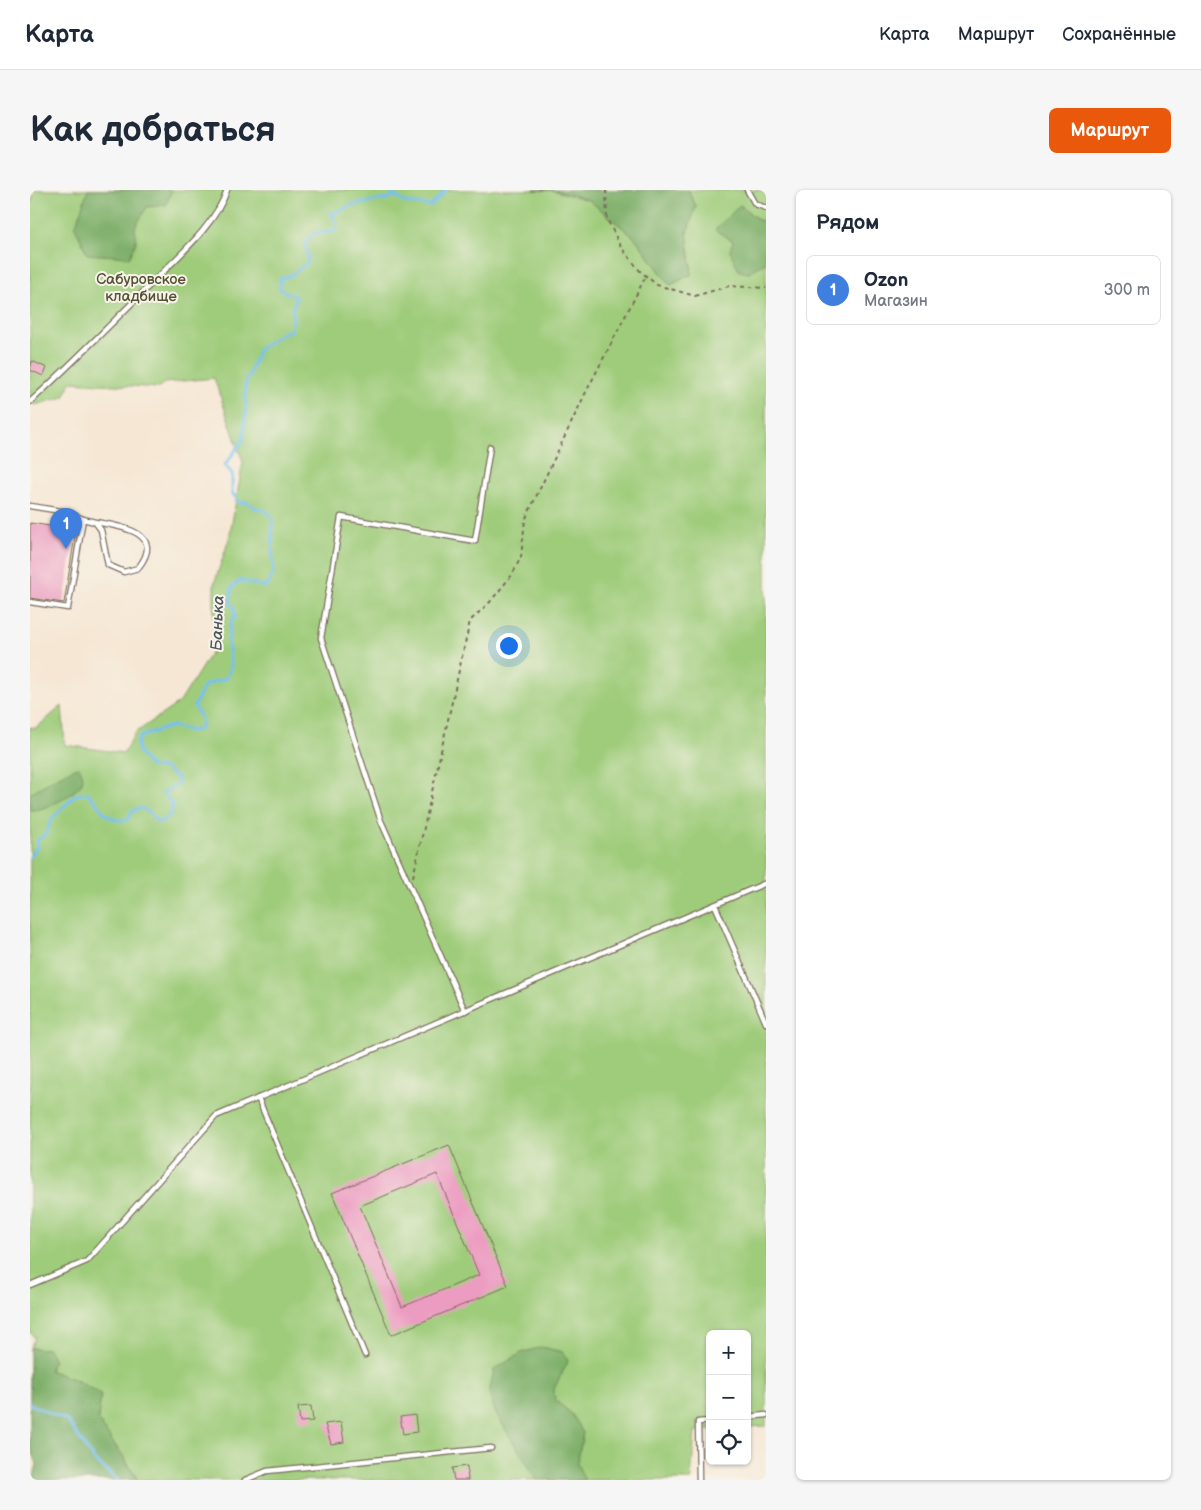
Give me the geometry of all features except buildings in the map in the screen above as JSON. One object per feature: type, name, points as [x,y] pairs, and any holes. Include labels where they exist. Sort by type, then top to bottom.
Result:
[{"type":"lane","points":[[30,402],[76,360],[193,242],[216,212],[227,190]]},
{"type":"lane","points":[[747,190],[755,204],[766,208]]},
{"type":"lane","points":[[465,1010],[381,821],[321,638],[341,517],[475,541],[490,447]]},
{"type":"lane","points":[[30,506],[66,512],[83,519],[125,527],[138,532],[144,539],[146,548],[145,556],[138,568],[124,572],[108,565],[101,530],[95,522]]},
{"type":"lane","points":[[30,602],[68,608],[83,519]]},
{"type":"lane","points":[[30,1285],[86,1261],[216,1116],[766,883]]},
{"type":"lane","points":[[715,905],[766,1023]]},
{"type":"lane","points":[[258,1098],[365,1355]]},
{"type":"lane","points":[[751,1417],[766,1415]]},
{"type":"lane","points":[[699,1480],[698,1422],[706,1421]]},
{"type":"lane","points":[[244,1480],[267,1471],[491,1448]]},
{"type":"path","points":[[606,190],[607,219],[621,247],[646,276],[657,285],[695,296],[729,286],[766,288]]},
{"type":"path","points":[[410,888],[470,621],[512,575],[521,557],[525,520],[586,392],[646,276]]},
{"type":"green space","name":"Сабуровское кладбище","points":[[36,190],[552,190],[589,200],[635,238],[671,285],[692,274],[687,232],[696,206],[688,190],[766,190],[766,222],[758,220],[740,205],[733,241],[749,273],[766,262],[766,1426],[751,1427],[751,1330],[706,1330],[706,1430],[695,1431],[691,1480],[138,1480],[121,1452],[105,1434],[76,1380],[49,1370],[48,1349],[30,1348],[35,1338],[30,1332],[30,1315],[35,1312],[30,1306],[30,727],[36,728],[62,706],[65,745],[124,753],[135,733],[180,702],[214,648],[214,584],[229,539],[243,462],[214,378],[164,383],[159,388],[71,382],[64,397],[35,405],[30,401],[30,205]]},
{"type":"green space","points":[[88,190],[172,190],[166,205],[147,207],[135,227],[136,242],[130,257],[87,254],[75,227]]},
{"type":"green space","points":[[552,190],[688,190],[696,206],[687,232],[692,274],[670,285],[635,238],[589,200]]},
{"type":"green space","points":[[740,205],[758,220],[766,222],[766,262],[749,273],[739,271],[730,251],[733,241],[715,230]]},
{"type":"green space","points":[[79,767],[83,780],[74,792],[51,805],[30,810],[30,794]]},
{"type":"green space","points":[[542,1347],[563,1352],[568,1361],[554,1389],[555,1400],[572,1414],[583,1433],[577,1464],[585,1480],[537,1480],[496,1414],[489,1394],[494,1370],[521,1353]]},
{"type":"green space","points":[[30,1348],[48,1349],[54,1360],[49,1370],[76,1380],[101,1394],[98,1420],[138,1480],[33,1480],[37,1464],[30,1446]]},
{"type":"waterway","name":"Банька","points":[[30,857],[36,849],[38,839],[46,834],[51,820],[75,795],[88,793],[104,812],[114,819],[127,820],[132,811],[141,808],[149,812],[156,821],[161,822],[170,815],[173,806],[163,793],[178,783],[178,778],[164,768],[151,767],[139,753],[138,740],[141,736],[172,726],[191,731],[200,729],[202,720],[194,706],[205,685],[227,678],[231,667],[228,643],[231,622],[235,617],[234,607],[230,603],[232,586],[242,580],[264,587],[268,585],[274,571],[272,549],[273,519],[268,512],[253,507],[247,502],[240,503],[232,493],[232,474],[225,465],[243,440],[246,408],[245,385],[259,349],[284,332],[291,331],[292,311],[296,297],[280,289],[280,279],[293,274],[307,263],[308,255],[305,246],[312,235],[336,230],[336,221],[331,213],[350,205],[387,199],[394,195],[404,202],[431,206],[446,190]]},
{"type":"waterway","name":"Банька","points":[[30,1404],[68,1421],[94,1460],[118,1480]]},
{"type":"place","name":"Ozon","points":[[66,549]]}]
